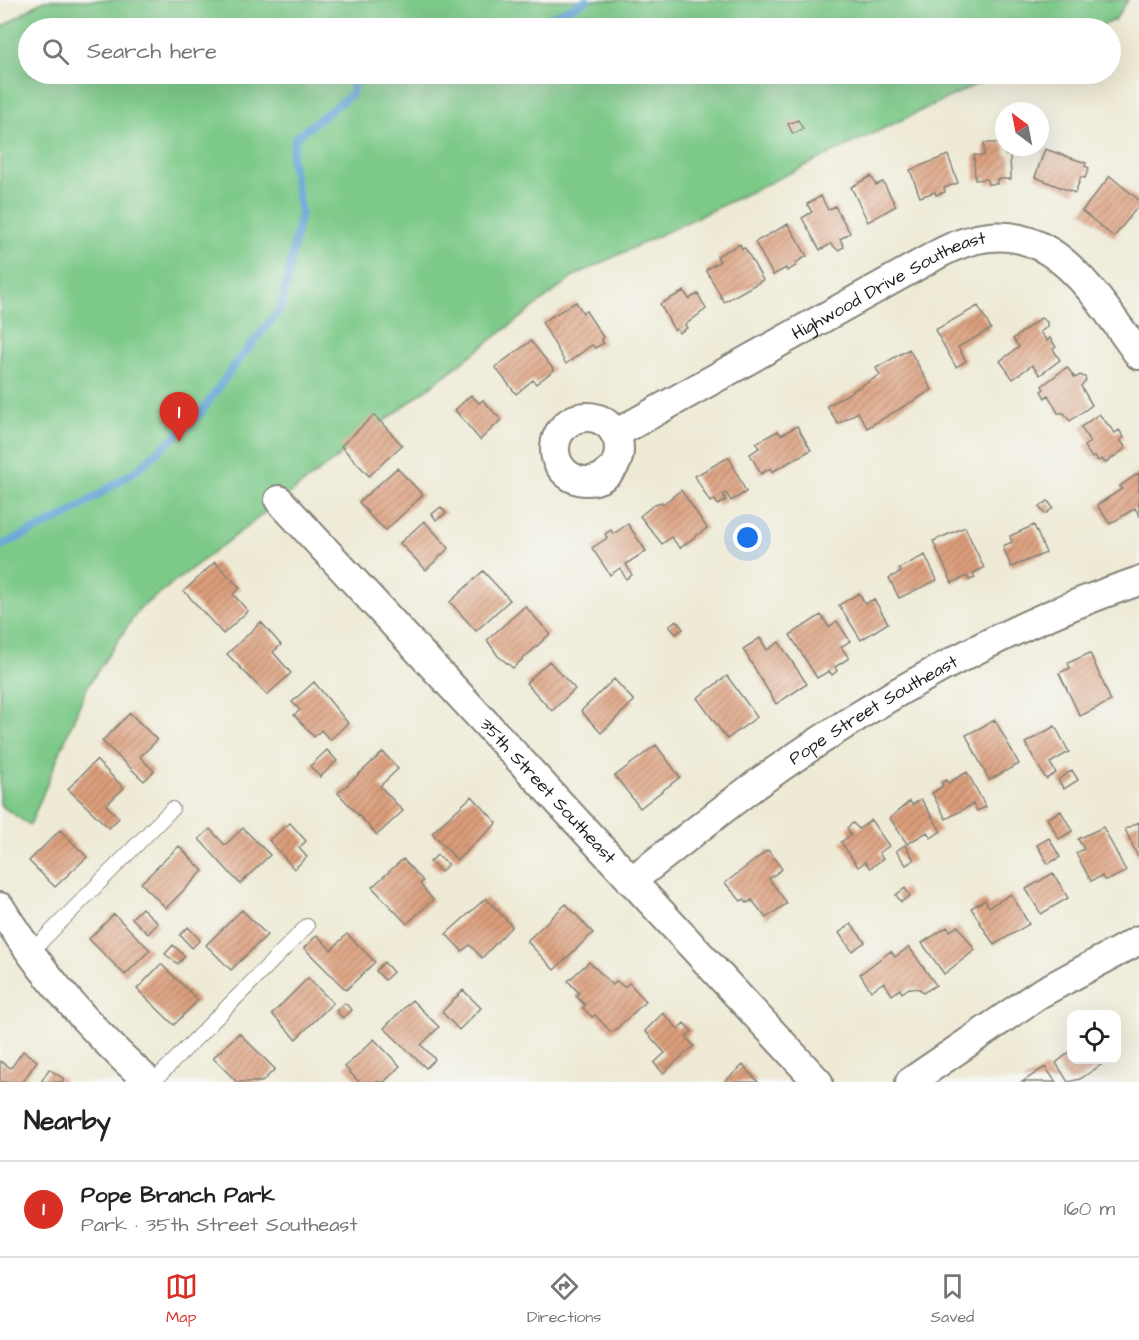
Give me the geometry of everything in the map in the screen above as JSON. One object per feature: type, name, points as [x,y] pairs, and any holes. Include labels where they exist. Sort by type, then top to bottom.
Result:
[{"type":"street","name":"Highwood Drive Southeast","points":[[615,434],[940,253],[968,241],[988,238],[1019,238],[1049,250],[1072,267],[1139,355]]},
{"type":"street","name":"35th Street Southeast","points":[[279,500],[818,1082]]},
{"type":"street","name":"Pope Street Southeast","points":[[631,881],[756,785],[850,721],[906,687],[1003,638],[1139,581]]},
{"type":"street","points":[[0,907],[30,953],[96,1030],[151,1082]]},
{"type":"street","points":[[910,1082],[1029,1000],[1139,940]]},
{"type":"lane","points":[[30,953],[172,809]]},
{"type":"lane","points":[[151,1082],[307,926]]},
{"type":"green space","points":[[44,0],[1128,0],[1116,18],[18,18],[18,84],[977,84],[576,275],[139,609],[87,687],[30,825],[0,805],[0,28]]},
{"type":"building","points":[[798,120],[803,129],[793,134],[788,124]]},
{"type":"building","points":[[984,143],[995,143],[995,156],[1010,156],[1011,179],[997,179],[997,184],[988,184],[987,179],[975,180],[974,155],[984,156]]},
{"type":"building","points":[[1049,150],[1086,163],[1085,166],[1089,168],[1085,178],[1081,177],[1075,193],[1035,177],[1042,156],[1049,156]]},
{"type":"building","points":[[948,155],[958,183],[944,188],[945,192],[936,195],[935,192],[920,197],[910,170]]},
{"type":"building","points":[[871,176],[876,185],[883,182],[896,206],[868,222],[851,187]]},
{"type":"building","points":[[1110,176],[1139,200],[1139,205],[1114,237],[1082,211]]},
{"type":"building","points":[[821,196],[828,210],[835,206],[850,233],[840,239],[844,247],[838,250],[831,244],[820,250],[802,218],[812,212],[807,204]]},
{"type":"building","points":[[788,224],[807,256],[795,263],[796,266],[773,275],[755,242]]},
{"type":"building","points":[[740,244],[742,249],[745,248],[763,280],[724,302],[706,270],[720,261],[717,256]]},
{"type":"building","points":[[684,291],[689,299],[698,294],[706,309],[685,325],[687,328],[679,333],[677,329],[674,330],[660,304]]},
{"type":"building","points":[[576,302],[583,313],[586,311],[603,337],[601,339],[604,343],[595,348],[592,345],[566,364],[542,322]]},
{"type":"building","points":[[978,306],[991,329],[958,347],[966,361],[956,367],[935,330]]},
{"type":"building","points":[[1041,318],[1047,322],[1047,327],[1040,332],[1047,341],[1050,338],[1056,347],[1053,349],[1060,360],[1040,375],[1032,365],[1013,379],[1000,361],[1019,347],[1013,339]]},
{"type":"building","points":[[531,341],[554,370],[536,384],[533,380],[516,394],[495,367]]},
{"type":"building","points":[[909,349],[932,390],[867,428],[858,412],[838,424],[827,406],[880,375],[876,368]]},
{"type":"building","points":[[1067,367],[1075,378],[1080,375],[1085,377],[1086,380],[1081,386],[1092,405],[1070,421],[1064,413],[1058,413],[1048,395],[1045,398],[1041,391],[1044,389],[1042,386]]},
{"type":"building","points":[[471,395],[479,403],[483,400],[501,420],[480,440],[455,410]]},
{"type":"building","points":[[1099,414],[1115,433],[1119,430],[1124,437],[1120,440],[1126,448],[1105,463],[1102,459],[1098,461],[1095,456],[1092,458],[1084,446],[1090,442],[1081,427]]},
{"type":"building","points":[[374,415],[402,445],[369,476],[341,446]]},
{"type":"building","points":[[797,426],[811,450],[772,472],[771,468],[761,474],[750,454],[759,448],[756,443],[778,431],[781,435]]},
{"type":"building","points":[[729,457],[746,492],[731,501],[726,493],[723,495],[726,500],[718,505],[715,500],[710,502],[695,476]]},
{"type":"building","points":[[397,468],[423,495],[386,530],[359,502]]},
{"type":"building","points":[[1139,473],[1139,515],[1135,508],[1110,524],[1097,505],[1122,489],[1120,486]]},
{"type":"building","points":[[681,490],[707,528],[680,548],[671,537],[662,544],[640,516],[655,504],[661,502],[663,504]]},
{"type":"building","points":[[1048,501],[1053,508],[1045,514],[1039,507]]},
{"type":"building","points":[[441,507],[446,513],[436,520],[432,514]]},
{"type":"building","points":[[424,521],[449,548],[426,570],[400,543]]},
{"type":"building","points":[[628,524],[646,551],[626,564],[632,575],[626,579],[620,568],[610,575],[592,548],[607,538],[605,534],[611,530],[613,534]]},
{"type":"building","points":[[1034,525],[1046,553],[1011,567],[1003,546],[1012,542],[1010,536]]},
{"type":"building","points":[[965,527],[984,568],[973,573],[975,578],[969,580],[967,576],[952,583],[933,541]]},
{"type":"building","points":[[925,555],[937,580],[899,598],[889,578],[901,572],[899,568]]},
{"type":"building","points":[[215,562],[240,588],[233,594],[248,611],[223,634],[184,591]]},
{"type":"building","points":[[483,571],[510,600],[476,631],[450,602]]},
{"type":"building","points":[[859,593],[865,604],[874,599],[888,623],[861,640],[839,605]]},
{"type":"building","points":[[525,606],[550,634],[513,668],[498,656],[487,640]]},
{"type":"building","points":[[821,615],[829,627],[837,621],[850,641],[841,647],[849,658],[835,667],[837,671],[832,675],[829,671],[817,678],[790,635]]},
{"type":"building","points":[[676,620],[683,629],[676,634],[669,626]]},
{"type":"building","points":[[261,622],[281,645],[273,652],[291,673],[267,695],[227,654]]},
{"type":"building","points":[[760,638],[767,650],[779,642],[807,684],[776,704],[743,649]]},
{"type":"building","points":[[1090,653],[1111,701],[1080,716],[1059,673],[1070,668],[1068,663]]},
{"type":"building","points":[[549,661],[575,689],[552,711],[526,683]]},
{"type":"building","points":[[727,676],[757,717],[727,739],[697,698]]},
{"type":"building","points":[[614,679],[634,701],[601,733],[581,711]]},
{"type":"building","points":[[314,682],[348,723],[330,740],[321,730],[314,737],[294,715],[300,710],[292,702]]},
{"type":"building","points":[[130,713],[157,740],[140,757],[154,771],[144,781],[102,741]]},
{"type":"building","points":[[995,720],[1019,764],[989,780],[966,735]]},
{"type":"building","points":[[1055,726],[1069,752],[1050,763],[1056,773],[1046,779],[1025,743]]},
{"type":"building","points":[[656,745],[680,777],[640,808],[615,776]]},
{"type":"building","points":[[327,750],[337,761],[320,777],[310,766]]},
{"type":"building","points":[[383,752],[398,769],[380,786],[403,811],[377,835],[338,793]]},
{"type":"building","points":[[96,760],[124,788],[106,805],[119,818],[109,828],[68,789]]},
{"type":"building","points":[[1072,770],[1078,780],[1064,789],[1058,780]]},
{"type":"building","points":[[967,772],[986,807],[977,811],[973,804],[946,819],[932,793],[943,786],[941,783],[946,780],[948,783]]},
{"type":"building","points":[[472,796],[497,823],[457,860],[432,833]]},
{"type":"building","points":[[921,799],[941,831],[931,838],[927,832],[907,844],[890,818],[910,801],[912,805]]},
{"type":"building","points":[[1061,811],[1072,831],[1059,839],[1047,818]]},
{"type":"building","points":[[871,820],[889,846],[879,853],[883,859],[870,868],[865,862],[858,867],[841,842],[851,835],[847,828],[853,823],[859,829]]},
{"type":"building","points":[[1139,822],[1139,854],[1137,855],[1125,829]]},
{"type":"building","points":[[290,823],[306,841],[299,848],[307,857],[294,869],[269,840]]},
{"type":"building","points":[[1103,827],[1126,871],[1111,879],[1104,880],[1102,876],[1091,881],[1076,853],[1084,849],[1078,839]]},
{"type":"building","points":[[243,828],[270,855],[240,884],[199,839],[210,829],[225,845]]},
{"type":"building","points":[[60,830],[87,857],[55,887],[29,861]]},
{"type":"building","points":[[1049,838],[1060,857],[1048,864],[1037,845]]},
{"type":"building","points":[[905,845],[914,860],[906,865],[896,851]]},
{"type":"building","points":[[179,846],[203,871],[166,908],[141,883]]},
{"type":"building","points":[[768,850],[782,869],[769,879],[787,903],[766,918],[752,900],[747,903],[744,899],[741,901],[725,883]]},
{"type":"building","points":[[437,855],[448,864],[441,872],[430,862]]},
{"type":"building","points":[[403,859],[423,881],[420,884],[433,900],[407,924],[372,887]]},
{"type":"building","points":[[1053,873],[1068,898],[1041,914],[1026,889]]},
{"type":"building","points":[[905,888],[910,896],[901,902],[896,895]]},
{"type":"building","points":[[1011,894],[1029,924],[994,945],[971,908],[985,900],[989,907]]},
{"type":"building","points":[[486,898],[512,926],[482,958],[470,945],[462,951],[446,934]]},
{"type":"building","points":[[566,904],[593,933],[554,970],[527,941]]},
{"type":"building","points":[[142,908],[158,923],[148,934],[132,918]]},
{"type":"building","points":[[242,910],[267,935],[231,970],[206,945]]},
{"type":"building","points":[[114,914],[150,950],[125,975],[89,939]]},
{"type":"building","points":[[851,924],[865,942],[852,951],[839,933]]},
{"type":"building","points":[[958,926],[975,950],[944,974],[922,943],[947,927],[950,931]]},
{"type":"building","points":[[188,927],[200,940],[192,948],[180,935]]},
{"type":"building","points":[[347,934],[375,962],[346,990],[304,948],[317,935],[331,950]]},
{"type":"building","points":[[173,945],[185,956],[178,964],[165,954]]},
{"type":"building","points":[[909,947],[936,985],[923,993],[920,989],[909,988],[902,993],[900,989],[892,995],[884,982],[871,991],[860,974],[891,951],[895,957]]},
{"type":"building","points":[[384,962],[393,972],[385,980],[376,971]]},
{"type":"building","points":[[589,962],[613,985],[617,981],[624,987],[629,983],[646,1001],[612,1033],[595,1015],[592,1017],[583,1008],[585,1005],[576,996],[579,993],[568,981]]},
{"type":"building","points":[[161,964],[198,1000],[174,1025],[137,989]]},
{"type":"building","points":[[308,978],[333,1003],[296,1039],[272,1014]]},
{"type":"building","points":[[463,990],[481,1008],[459,1030],[442,1012]]},
{"type":"building","points":[[412,1000],[439,1027],[421,1045],[435,1059],[426,1068],[384,1028]]},
{"type":"building","points":[[345,1003],[352,1010],[343,1018],[336,1011]]},
{"type":"building","points":[[663,1013],[678,1029],[684,1023],[692,1031],[686,1037],[694,1046],[663,1073],[654,1063],[665,1053],[645,1031]]},
{"type":"building","points":[[239,1033],[275,1069],[262,1082],[237,1082],[213,1058]]},
{"type":"building","points":[[374,1039],[400,1066],[384,1082],[359,1082],[345,1067]]},
{"type":"building","points":[[23,1051],[37,1061],[23,1082],[0,1082],[0,1061],[11,1068]]},
{"type":"building","points":[[1067,1054],[1067,1064],[1102,1064],[1080,1079],[1068,1082],[1056,1063]]},
{"type":"building","points":[[743,1065],[758,1082],[724,1082]]},
{"type":"building","points":[[1045,1067],[1056,1082],[1022,1082]]},
{"type":"building","points":[[49,1069],[64,1079],[62,1082],[41,1082]]},
{"type":"waterway","points":[[550,18],[587,0]]},
{"type":"waterway","points":[[0,546],[69,514],[138,469],[200,414],[233,367],[281,308],[301,212],[291,158],[296,137],[352,94],[353,84]]},
{"type":"place","name":"Pope Branch Park","points":[[179,442]]}]
